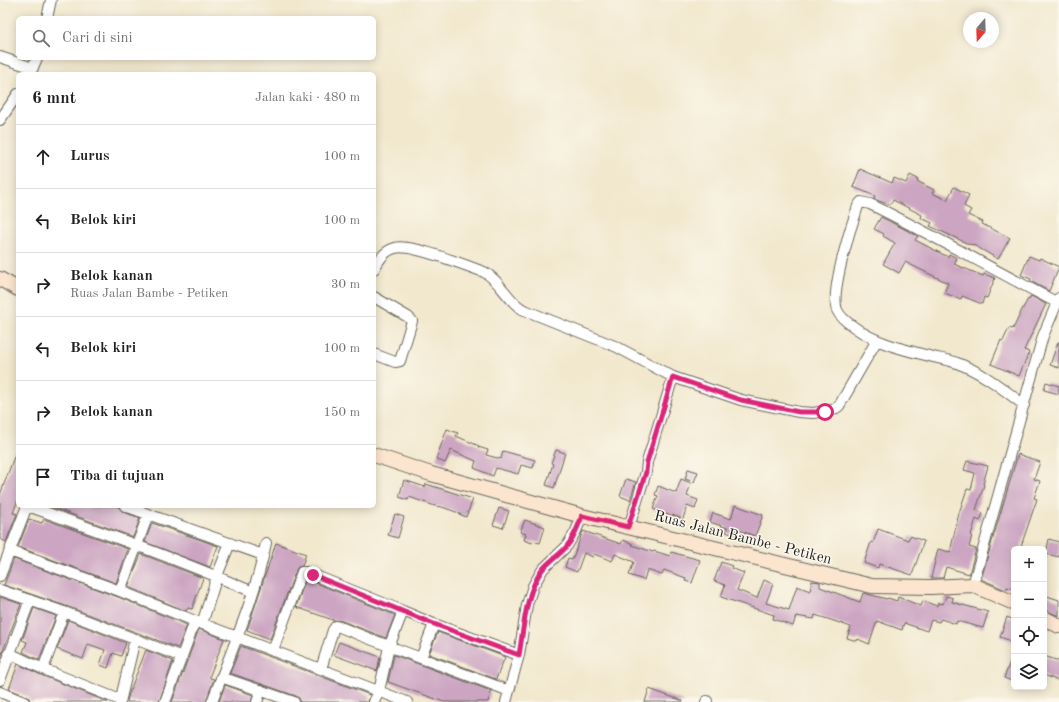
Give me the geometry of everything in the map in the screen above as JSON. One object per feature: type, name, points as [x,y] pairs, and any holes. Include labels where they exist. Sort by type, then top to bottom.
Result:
[{"type":"main road","points":[[0,279],[16,288]]},
{"type":"main road","name":"Ruas Jalan Bambe - Petiken","points":[[376,456],[431,474],[582,516],[872,586],[973,586],[1011,602]]},
{"type":"main road","points":[[1047,620],[1059,626]]},
{"type":"street","points":[[47,16],[51,0]]},
{"type":"street","points":[[0,57],[31,71],[36,60]]},
{"type":"street","points":[[0,120],[16,97]]},
{"type":"street","points":[[973,586],[1024,405],[1043,336],[1058,300],[964,254],[922,230],[870,204],[861,202],[858,206],[846,243],[836,294],[837,310],[847,322],[877,340],[904,349],[956,362],[990,380],[1024,405]]},
{"type":"street","points":[[376,266],[382,255],[395,248],[405,247],[420,250],[484,272],[494,278],[522,309],[617,347],[673,377],[741,400],[799,412],[825,412],[833,410],[839,406],[877,340]]},
{"type":"street","points":[[376,298],[408,317],[412,321],[401,358],[398,362],[391,361],[376,355]]},
{"type":"street","points":[[628,527],[646,472],[647,462],[673,377]]},
{"type":"street","points":[[0,576],[26,508]]},
{"type":"street","points":[[33,508],[137,545],[217,576],[253,592]]},
{"type":"street","points":[[130,508],[264,555]]},
{"type":"street","points":[[120,591],[148,515]]},
{"type":"street","points":[[506,702],[519,655],[527,605],[533,586],[543,569],[567,546],[576,531],[582,516]]},
{"type":"street","points":[[165,702],[182,657],[199,623],[230,543]]},
{"type":"street","points":[[212,702],[238,637],[253,592],[266,543]]},
{"type":"street","points":[[10,551],[120,591],[199,623],[407,702]]},
{"type":"street","points":[[273,650],[302,572],[306,572],[434,624],[519,655]]},
{"type":"street","points":[[0,590],[64,612],[182,657]]},
{"type":"street","points":[[0,680],[30,600]]},
{"type":"street","points":[[374,702],[389,648],[402,611]]},
{"type":"street","points":[[43,669],[64,612]]},
{"type":"street","points":[[421,658],[434,624]]},
{"type":"street","points":[[321,669],[336,626],[389,648],[421,658],[509,691]]},
{"type":"street","points":[[10,653],[43,669],[120,701],[135,639]]},
{"type":"street","points":[[221,677],[294,702]]},
{"type":"street","points":[[257,702],[261,690]]},
{"type":"street","points":[[0,692],[24,702]]},
{"type":"building","points":[[860,169],[892,183],[894,178],[906,183],[910,175],[918,179],[917,181],[934,190],[932,193],[947,200],[954,187],[969,195],[964,206],[971,210],[968,215],[1010,238],[998,259],[972,244],[971,245],[930,226],[932,223],[921,218],[922,215],[893,200],[890,205],[874,199],[875,196],[853,187]]},
{"type":"building","points":[[881,217],[918,236],[915,240],[948,257],[949,254],[957,258],[954,264],[983,276],[984,274],[995,278],[987,298],[984,297],[982,304],[962,296],[961,299],[944,293],[948,283],[905,262],[899,273],[883,264],[895,243],[883,236],[884,234],[874,229]]},
{"type":"building","points":[[1029,256],[1039,260],[1040,258],[1059,267],[1049,291],[1030,281],[1031,279],[1021,275]]},
{"type":"building","points":[[1031,296],[1046,304],[1024,350],[1029,352],[1019,376],[991,364],[1001,340],[1003,341],[1009,328],[1013,329]]},
{"type":"building","points":[[1059,342],[1059,368],[1050,365]]},
{"type":"building","points":[[1046,382],[1059,386],[1059,394],[1044,390]]},
{"type":"building","points":[[447,429],[458,433],[456,436],[479,446],[478,447],[488,450],[486,455],[501,459],[503,451],[535,460],[533,468],[521,465],[518,474],[496,468],[493,476],[474,468],[476,461],[451,450],[445,463],[436,459]]},
{"type":"building","points":[[556,450],[565,453],[554,488],[546,485],[553,464],[551,463]]},
{"type":"building","points":[[16,452],[16,505],[13,513],[17,514],[6,542],[0,539],[0,495]]},
{"type":"building","points":[[1018,454],[1040,462],[1034,479],[1040,481],[1034,498],[1037,499],[1021,546],[1011,546],[1011,588],[1007,587],[1006,590],[981,579]]},
{"type":"building","points":[[967,461],[988,466],[976,510],[983,513],[980,521],[976,519],[971,535],[969,547],[976,549],[969,574],[946,567],[943,578],[931,578],[938,549],[950,552],[959,513],[967,489],[971,490],[975,473],[964,470]]},
{"type":"building","points":[[688,469],[698,472],[694,482],[685,479]]},
{"type":"building","points":[[626,479],[636,482],[630,500],[620,496]]},
{"type":"building","points":[[681,479],[691,483],[687,496],[698,500],[695,509],[687,506],[683,519],[653,509],[658,496],[655,495],[658,486],[676,493]]},
{"type":"building","points":[[404,480],[425,487],[426,484],[473,499],[466,517],[459,513],[409,497],[408,500],[399,497]]},
{"type":"building","points":[[735,505],[763,515],[755,536],[736,529],[734,535],[726,532],[728,528],[710,522],[713,513],[731,519]]},
{"type":"building","points":[[54,508],[120,508],[123,512],[140,518],[133,537]]},
{"type":"building","points":[[499,508],[509,511],[503,528],[493,525]]},
{"type":"building","points":[[395,514],[404,517],[398,538],[388,535]]},
{"type":"building","points":[[29,519],[42,523],[44,519],[128,549],[116,583],[18,547]]},
{"type":"building","points":[[525,520],[545,527],[540,543],[532,541],[532,543],[524,540],[526,534],[520,532]]},
{"type":"building","points":[[152,523],[218,546],[210,567],[145,542]]},
{"type":"building","points":[[878,529],[908,540],[910,536],[924,541],[912,575],[879,564],[878,568],[864,563],[871,542],[873,543]]},
{"type":"building","points":[[583,531],[621,544],[623,540],[633,544],[632,545],[653,552],[654,551],[670,556],[671,552],[700,560],[692,583],[685,581],[686,578],[664,570],[662,575],[647,570],[644,580],[629,575],[634,562],[615,554],[612,561],[594,554],[593,557],[584,553],[577,572],[565,567],[568,558],[572,560]]},
{"type":"building","points":[[1049,539],[1059,542],[1059,557],[1047,554]]},
{"type":"building","points":[[276,543],[306,554],[302,566],[298,567],[296,570],[270,639],[247,630]]},
{"type":"building","points":[[141,554],[203,578],[192,609],[188,608],[186,611],[128,587]]},
{"type":"building","points":[[14,559],[118,597],[187,625],[178,648],[66,606],[4,585]]},
{"type":"building","points":[[721,562],[744,573],[737,590],[757,598],[764,580],[773,584],[766,603],[789,610],[797,586],[810,591],[812,581],[820,582],[820,587],[860,602],[863,593],[897,601],[898,597],[921,606],[923,601],[937,606],[938,603],[943,604],[946,596],[953,598],[952,602],[988,612],[983,628],[957,621],[956,624],[941,619],[939,622],[931,620],[927,631],[904,623],[902,630],[877,621],[869,644],[858,639],[857,641],[847,638],[851,627],[828,619],[815,615],[814,619],[796,616],[793,626],[773,619],[774,615],[721,597],[725,585],[714,581]]},
{"type":"building","points":[[306,579],[395,615],[386,638],[342,621],[333,620],[296,607]]},
{"type":"building","points":[[1047,596],[1059,600],[1059,616],[1047,611]]},
{"type":"building","points":[[0,597],[21,604],[0,661]]},
{"type":"building","points":[[34,608],[56,616],[39,660],[23,652],[27,642],[22,640]]},
{"type":"building","points":[[1007,617],[1011,619],[1011,641],[1000,637]]},
{"type":"building","points":[[68,620],[126,643],[121,656],[113,653],[108,668],[100,665],[105,650],[88,644],[83,659],[57,649]]},
{"type":"building","points":[[199,629],[224,639],[210,675],[210,678],[214,679],[206,702],[172,702]]},
{"type":"building","points":[[438,632],[505,657],[496,679],[429,654]]},
{"type":"building","points":[[339,642],[380,657],[377,671],[334,655]]},
{"type":"building","points":[[241,646],[370,695],[368,702],[300,702],[299,698],[296,696],[230,673]]},
{"type":"building","points":[[146,650],[173,661],[159,702],[127,702],[129,693]]},
{"type":"building","points":[[394,655],[491,691],[488,702],[444,702],[388,682]]},
{"type":"building","points":[[1047,657],[1059,661],[1059,681],[1047,676]]},
{"type":"building","points":[[1011,659],[1011,681],[1004,678]]},
{"type":"building","points":[[18,664],[108,702],[30,702],[27,696],[9,689]]},
{"type":"building","points":[[225,685],[253,695],[251,702],[219,702]]},
{"type":"building","points":[[649,689],[683,701],[683,702],[645,702]]},
{"type":"route","points":[[313,575],[434,624],[519,655],[527,605],[533,586],[543,569],[567,546],[576,531],[582,516],[628,527],[646,472],[647,462],[673,377],[741,400],[799,412],[825,412]]}]
